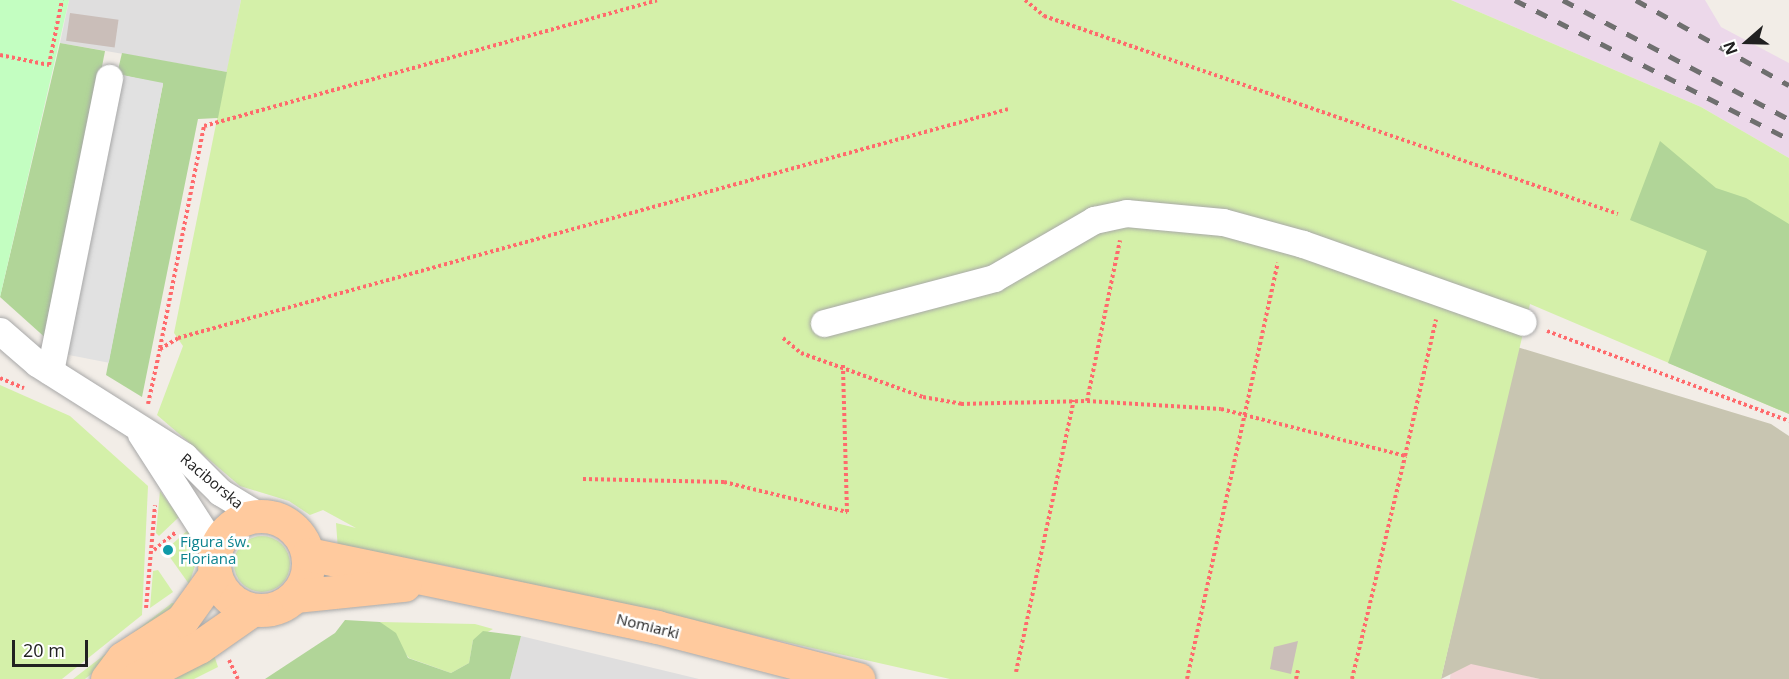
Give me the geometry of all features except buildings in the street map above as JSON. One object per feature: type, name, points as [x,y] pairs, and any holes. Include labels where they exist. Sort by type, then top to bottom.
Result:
[{"type":"main road","points":[[107,679],[123,658],[182,620],[215,562],[227,529],[258,515],[289,524],[308,554],[308,569],[295,596],[283,606],[252,610],[199,647],[136,679]]},
{"type":"main road","name":"Nomiarki","points":[[308,554],[657,627],[858,679]]},
{"type":"main road","points":[[215,562],[232,601],[252,610]]},
{"type":"main road","name":"Nomiarki","points":[[295,596],[436,582]]},
{"type":"street","points":[[44,367],[110,78]]},
{"type":"street","points":[[824,323],[993,278],[1094,219],[1126,213],[1223,222],[1283,239],[1524,322]]},
{"type":"street","name":"Raciborska","points":[[0,331],[44,367],[141,419],[184,456],[220,492],[258,515]]},
{"type":"street","name":"Raciborska","points":[[0,358],[44,367]]},
{"type":"street","name":"Raciborska","points":[[141,419],[215,562]]},
{"type":"path","points":[[0,55],[49,65],[62,0]]},
{"type":"path","points":[[141,419],[160,349],[204,126],[657,0]]},
{"type":"path","points":[[1025,0],[1044,16],[1618,214]]},
{"type":"path","points":[[160,349],[178,338],[1008,109]]},
{"type":"path","points":[[1087,401],[1126,213]]},
{"type":"path","points":[[1187,679],[1283,239]]},
{"type":"path","points":[[1352,679],[1442,293]]},
{"type":"path","points":[[1524,322],[1789,421]]},
{"type":"path","points":[[783,338],[801,353],[843,366],[889,387],[961,404],[1074,400],[1245,413],[1405,456]]},
{"type":"path","points":[[583,479],[724,482],[847,512],[843,366]]},
{"type":"path","points":[[1016,672],[1074,400]]},
{"type":"path","points":[[146,617],[156,492]]},
{"type":"path","points":[[153,551],[180,527]]},
{"type":"path","points":[[232,664],[238,679]]},
{"type":"path","points":[[1296,679],[1298,670]]},
{"type":"shaded area","points":[[69,0],[241,0],[227,72],[60,43]]},
{"type":"shaded area","points":[[1451,0],[1705,0],[1721,27],[1789,63],[1789,158],[1701,107]]},
{"type":"shaded area","points":[[117,74],[163,83],[109,363],[63,354]]},
{"type":"shaded area","points":[[1517,347],[1771,424],[1789,436],[1789,679],[1540,679],[1471,664],[1441,679]]},
{"type":"shaded area","points":[[521,636],[699,679],[510,679]]},
{"type":"shaded area","points":[[1471,663],[1540,679],[1450,679],[1451,670]]},
{"type":"green space","points":[[0,0],[69,0],[0,297]]},
{"type":"green space","points":[[241,0],[1451,0],[1701,107],[1789,158],[1789,414],[1530,304],[1441,679],[950,679],[443,565],[338,550],[336,523],[356,528],[323,510],[310,515],[289,501],[240,486],[157,415],[183,346],[174,333]]},
{"type":"green space","points":[[60,43],[105,51],[49,341],[0,297]]},
{"type":"green space","points":[[122,53],[227,72],[218,118],[198,119],[142,397],[106,375],[163,84],[117,74]]},
{"type":"green space","points":[[1660,141],[1716,188],[1746,198],[1789,224],[1789,414],[1668,363],[1707,251],[1630,220]]},
{"type":"green space","points":[[0,385],[70,416],[148,486],[142,615],[62,679],[0,679]]},
{"type":"green space","points":[[160,491],[179,517],[159,536],[156,533]]},
{"type":"green space","points":[[188,530],[196,563],[189,584],[169,556],[169,547]]},
{"type":"green space","points":[[262,536],[273,538],[282,544],[288,553],[290,564],[288,575],[282,584],[273,590],[262,592],[251,590],[242,584],[236,575],[234,564],[236,553],[242,544],[251,538]]},
{"type":"green space","points":[[158,570],[173,592],[150,608],[153,571]]},
{"type":"green space","points":[[172,603],[180,604],[85,679],[73,679]]},
{"type":"green space","points":[[345,620],[380,622],[396,633],[408,658],[451,673],[469,663],[473,640],[483,631],[521,636],[510,679],[265,679],[335,633]]},
{"type":"green space","points":[[380,622],[475,624],[493,629],[473,640],[469,663],[451,673],[409,658]]},
{"type":"green space","points":[[214,655],[218,667],[194,679],[174,679]]},
{"type":"railway","points":[[1515,0],[1789,139]]},
{"type":"railway","points":[[1563,0],[1789,119]]},
{"type":"railway","points":[[1636,0],[1789,85]]},
{"type":"place","name":"Figura św. Floriana","points":[[168,550]]}]
